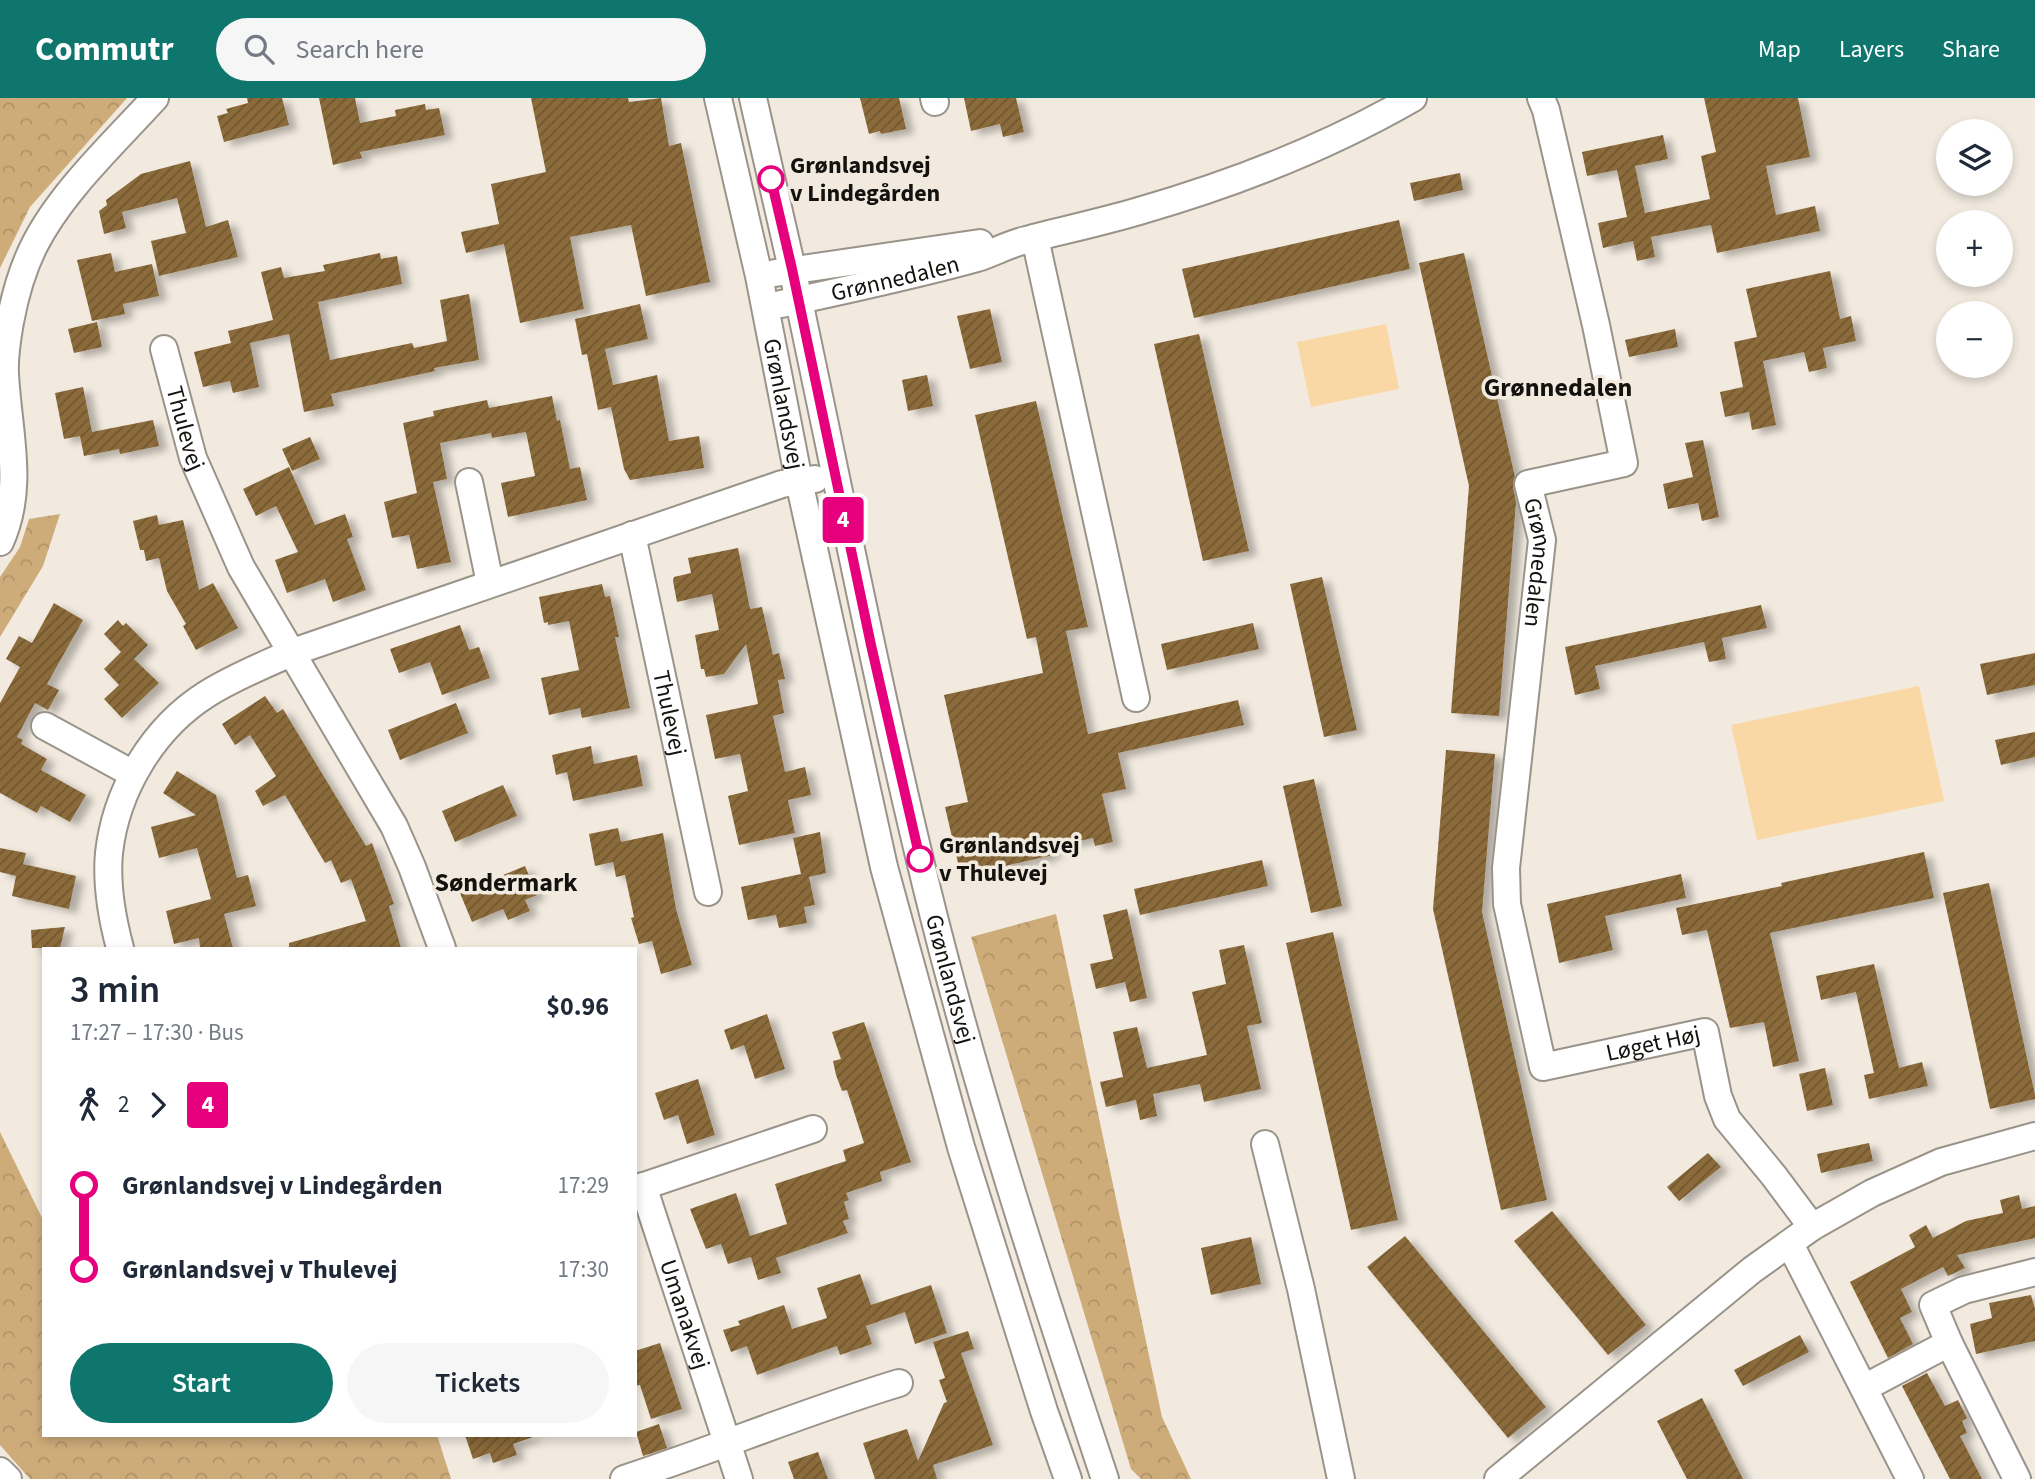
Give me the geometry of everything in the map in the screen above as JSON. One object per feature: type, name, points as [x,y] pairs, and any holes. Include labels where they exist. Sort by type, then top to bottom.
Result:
[{"type":"street","points":[[0,541],[9,522],[15,485],[4,371],[16,290],[35,245],[65,199],[155,98]]},
{"type":"street","name":"Grønlandsvej","points":[[718,98],[759,276],[799,481],[894,905],[961,1147],[1068,1479]]},
{"type":"street","name":"Grønlandsvej","points":[[753,98],[927,888],[1011,1192],[1105,1479]]},
{"type":"street","name":"Grønnedalen","points":[[765,307],[957,263],[1029,239],[1138,212],[1215,187],[1300,153],[1413,98]]},
{"type":"street","name":"Grønnedalen","points":[[1507,904],[1506,868],[1542,540],[1528,484],[1624,463],[1581,257],[1541,98]]},
{"type":"street","points":[[1029,239],[1136,698]]},
{"type":"street","name":"Grønnedalen","points":[[759,276],[969,244],[1029,239]]},
{"type":"street","name":"Thulevej","points":[[164,349],[193,458],[242,567],[394,826],[442,947]]},
{"type":"street","points":[[120,947],[110,895],[109,854],[114,822],[133,774],[162,732],[205,695],[293,652],[490,583],[782,484],[834,475]]},
{"type":"street","points":[[470,482],[490,583]]},
{"type":"street","name":"Thulevej","points":[[632,535],[708,892]]},
{"type":"street","points":[[45,726],[133,774]]},
{"type":"street","name":"Løget Høj","points":[[1507,904],[1543,1067],[1705,1032],[1718,1096],[1727,1119],[1812,1227]]},
{"type":"street","name":"Umanakvej","points":[[739,1479],[639,1187],[813,1129]]},
{"type":"street","points":[[1497,1479],[1752,1270],[1812,1227],[1872,1193],[1941,1162],[2035,1136]]},
{"type":"street","points":[[1265,1144],[1301,1289],[1341,1479]]},
{"type":"street","points":[[1790,1244],[1910,1479]]},
{"type":"street","points":[[2018,1479],[1949,1343],[1933,1305],[1964,1290],[2035,1272]]},
{"type":"street","points":[[1864,1388],[1949,1343]]},
{"type":"street","points":[[624,1479],[727,1444],[814,1409],[899,1382]]},
{"type":"street","points":[[0,1471],[8,1479]]},
{"type":"shaded area","points":[[1386,324],[1399,389],[1311,407],[1297,342]]},
{"type":"shaded area","points":[[1919,686],[1944,801],[1757,840],[1731,725]]},
{"type":"green space","points":[[0,98],[127,98],[30,207],[0,268]]},
{"type":"green space","points":[[60,514],[43,566],[0,637],[0,577],[20,547],[29,519]]},
{"type":"green space","points":[[1056,914],[1162,1417],[1191,1479],[1141,1479],[1131,1469],[971,937]]},
{"type":"green space","points":[[0,1132],[42,1218],[42,1437],[438,1437],[451,1479],[30,1479],[0,1445]]},
{"type":"building","points":[[247,98],[282,98],[289,125],[224,142],[217,116],[228,113],[226,109],[248,103]]},
{"type":"building","points":[[319,98],[355,98],[360,123],[396,116],[395,110],[425,104],[426,110],[439,108],[445,135],[360,152],[362,158],[333,165]]},
{"type":"building","points":[[531,98],[628,98],[629,102],[661,98],[669,146],[681,143],[710,282],[646,296],[631,225],[570,237],[584,309],[520,323],[504,244],[466,253],[461,232],[499,224],[491,184],[546,172]]},
{"type":"building","points":[[860,98],[899,98],[906,129],[869,134]]},
{"type":"building","points":[[964,98],[1016,98],[1024,132],[1003,137],[1000,124],[971,131]]},
{"type":"building","points":[[1704,98],[1798,98],[1810,157],[1766,166],[1776,215],[1815,206],[1820,231],[1717,253],[1711,225],[1651,237],[1655,257],[1637,261],[1633,241],[1603,248],[1598,223],[1627,217],[1617,170],[1587,176],[1582,152],[1663,135],[1668,159],[1635,166],[1645,213],[1710,199],[1701,156],[1716,152]]},
{"type":"building","points":[[190,161],[206,227],[228,220],[238,257],[159,276],[151,241],[186,233],[177,198],[122,212],[126,228],[104,234],[99,211],[107,205],[106,200],[141,174]]},
{"type":"building","points":[[1460,173],[1463,190],[1414,201],[1410,183]]},
{"type":"building","points":[[1399,220],[1410,269],[1194,318],[1182,269]]},
{"type":"building","points":[[111,253],[115,272],[152,264],[159,296],[123,304],[125,314],[92,321],[77,260]]},
{"type":"building","points":[[380,253],[381,259],[397,256],[402,284],[318,302],[330,360],[412,343],[414,348],[447,341],[440,300],[469,294],[479,360],[434,368],[435,371],[331,394],[334,406],[304,412],[289,334],[250,343],[259,387],[233,393],[230,381],[203,387],[194,352],[231,343],[228,331],[273,320],[261,272],[281,267],[284,278],[325,271],[323,265]]},
{"type":"building","points":[[1464,253],[1515,477],[1513,487],[1516,502],[1499,716],[1451,713],[1469,486],[1419,263]]},
{"type":"building","points":[[1830,271],[1840,319],[1851,316],[1856,341],[1823,348],[1827,368],[1809,372],[1804,352],[1763,361],[1776,425],[1752,430],[1749,412],[1725,417],[1720,392],[1743,387],[1734,342],[1757,337],[1746,289]]},
{"type":"building","points":[[640,304],[648,339],[605,349],[613,385],[657,375],[669,441],[699,436],[704,468],[630,480],[624,469],[611,407],[598,410],[587,354],[582,355],[575,319]]},
{"type":"building","points":[[990,309],[1002,362],[970,369],[957,316]]},
{"type":"building","points":[[97,322],[102,347],[74,353],[68,329]]},
{"type":"building","points":[[1675,329],[1678,347],[1629,357],[1625,340]]},
{"type":"building","points":[[1199,334],[1249,551],[1203,561],[1154,344]]},
{"type":"building","points":[[927,375],[933,406],[908,411],[902,380]]},
{"type":"building","points":[[83,387],[92,432],[153,420],[159,446],[120,454],[119,449],[84,456],[80,436],[64,439],[55,393]]},
{"type":"building","points":[[552,396],[570,469],[580,467],[587,500],[508,517],[501,483],[535,476],[526,432],[492,438],[491,433],[440,443],[447,479],[433,482],[451,562],[417,569],[409,535],[392,538],[384,502],[417,493],[403,423],[434,416],[433,411],[487,400],[489,408]]},
{"type":"building","points":[[1036,401],[1088,627],[1066,631],[1088,734],[1238,700],[1244,725],[1118,753],[1126,789],[1102,794],[1113,842],[1095,846],[1093,838],[1051,847],[1053,855],[961,876],[945,807],[968,802],[944,695],[1043,673],[1036,637],[1027,639],[975,415]]},
{"type":"building","points":[[310,437],[320,459],[292,471],[282,449]]},
{"type":"building","points":[[1703,440],[1719,517],[1702,521],[1698,503],[1668,509],[1663,484],[1693,477],[1685,443]]},
{"type":"building","points":[[289,467],[315,525],[345,514],[353,537],[347,539],[366,590],[333,602],[325,579],[287,593],[275,560],[298,552],[276,506],[256,516],[243,489]]},
{"type":"building","points":[[157,515],[159,525],[183,520],[199,590],[213,583],[238,628],[196,650],[183,626],[186,624],[167,591],[159,558],[146,561],[144,550],[140,550],[133,521]]},
{"type":"building","points":[[738,548],[750,609],[762,607],[773,655],[779,653],[785,679],[778,680],[784,713],[773,716],[785,772],[805,767],[811,795],[788,800],[795,833],[739,845],[728,796],[748,791],[740,754],[715,759],[706,715],[758,704],[746,644],[724,674],[706,677],[704,669],[701,669],[695,635],[719,630],[712,594],[677,602],[673,581],[674,577],[691,573],[688,558]]},
{"type":"building","points":[[1322,577],[1357,730],[1324,737],[1290,584]]},
{"type":"building","points":[[602,584],[605,597],[610,596],[619,637],[615,637],[630,708],[582,718],[580,708],[549,715],[541,678],[579,670],[569,621],[548,625],[548,622],[544,623],[539,597]]},
{"type":"building","points":[[54,603],[83,620],[47,684],[59,690],[48,710],[35,703],[17,737],[23,740],[21,744],[47,759],[41,770],[86,795],[70,822],[41,806],[37,813],[0,793],[0,703],[20,667],[6,659],[19,636],[32,643]]},
{"type":"building","points":[[1761,605],[1767,628],[1722,638],[1726,659],[1709,662],[1704,642],[1595,666],[1600,689],[1575,695],[1565,647]]},
{"type":"building","points":[[118,620],[123,626],[126,623],[148,645],[134,659],[159,683],[122,718],[104,699],[119,685],[104,669],[121,652],[104,634]]},
{"type":"building","points":[[1253,623],[1259,649],[1167,670],[1161,644]]},
{"type":"building","points":[[460,625],[469,650],[479,647],[490,678],[442,695],[430,662],[399,673],[390,649]]},
{"type":"building","points":[[2035,653],[2035,685],[1987,695],[1980,664]]},
{"type":"building","points":[[265,696],[277,713],[283,709],[366,846],[372,843],[394,904],[389,906],[401,947],[289,947],[289,943],[366,921],[351,879],[341,883],[331,860],[325,863],[285,795],[263,806],[255,791],[276,776],[250,735],[235,745],[222,724]]},
{"type":"building","points":[[456,703],[468,733],[400,760],[388,730]]},
{"type":"building","points":[[2035,732],[2035,757],[2001,765],[1995,740]]},
{"type":"building","points":[[591,746],[594,764],[637,755],[643,786],[573,801],[567,772],[556,775],[552,755]]},
{"type":"building","points":[[1446,750],[1495,754],[1482,912],[1547,1200],[1501,1210],[1433,909]]},
{"type":"building","points":[[177,771],[216,795],[237,878],[248,875],[256,906],[224,914],[233,947],[200,947],[199,938],[174,944],[166,911],[211,899],[197,848],[159,858],[151,827],[196,815],[163,793]]},
{"type":"building","points":[[1314,779],[1342,906],[1311,913],[1283,786]]},
{"type":"building","points":[[503,785],[517,816],[455,842],[442,811]]},
{"type":"building","points":[[618,828],[621,842],[663,833],[676,909],[692,965],[661,974],[652,941],[639,944],[631,918],[634,917],[625,875],[616,877],[613,862],[595,866],[589,834]]},
{"type":"building","points":[[820,832],[826,873],[809,877],[815,905],[804,907],[807,923],[779,928],[776,915],[748,920],[741,887],[801,874],[793,838]]},
{"type":"building","points":[[0,848],[26,853],[23,864],[76,876],[69,909],[12,896],[16,876],[0,872]]},
{"type":"building","points":[[1924,852],[1934,898],[1770,933],[1799,1061],[1773,1067],[1764,1022],[1730,1028],[1707,930],[1682,935],[1676,908]]},
{"type":"building","points":[[1262,860],[1268,886],[1140,915],[1134,889]]},
{"type":"building","points":[[525,866],[537,895],[525,900],[530,911],[508,920],[503,909],[472,922],[460,893]]},
{"type":"building","points":[[1681,874],[1686,898],[1605,916],[1613,950],[1559,963],[1547,904]]},
{"type":"building","points":[[1989,883],[2035,1095],[2035,1099],[1990,1109],[1943,893]]},
{"type":"building","points":[[1127,909],[1147,998],[1130,1002],[1125,982],[1096,989],[1090,964],[1113,959],[1103,915]]},
{"type":"building","points":[[65,927],[60,947],[32,948],[31,930]]},
{"type":"building","points":[[1333,932],[1398,1220],[1351,1230],[1286,943]]},
{"type":"building","points":[[1244,945],[1262,1023],[1247,1026],[1261,1089],[1204,1102],[1200,1084],[1153,1094],[1157,1116],[1140,1120],[1136,1100],[1106,1107],[1100,1082],[1123,1077],[1113,1032],[1137,1027],[1147,1068],[1207,1055],[1192,992],[1226,984],[1219,950]]},
{"type":"building","points":[[1874,964],[1899,1068],[1922,1062],[1928,1086],[1869,1099],[1864,1075],[1874,1073],[1856,992],[1821,1000],[1816,976]]},
{"type":"building","points":[[767,1014],[785,1069],[755,1079],[744,1045],[731,1050],[724,1030]]},
{"type":"building","points":[[864,1022],[911,1162],[880,1172],[882,1181],[846,1193],[849,1200],[844,1202],[849,1219],[843,1221],[848,1233],[776,1258],[781,1273],[758,1280],[751,1257],[728,1264],[721,1244],[706,1249],[690,1209],[736,1193],[750,1236],[787,1224],[775,1184],[846,1161],[843,1150],[864,1143],[847,1090],[842,1091],[836,1075],[833,1061],[841,1059],[832,1032]]},
{"type":"building","points":[[1825,1068],[1833,1105],[1807,1111],[1799,1074]]},
{"type":"building","points":[[698,1079],[715,1135],[687,1144],[678,1115],[664,1120],[655,1093]]},
{"type":"building","points":[[1869,1143],[1873,1161],[1821,1173],[1817,1154]]},
{"type":"building","points":[[1708,1153],[1721,1167],[1679,1201],[1667,1187]]},
{"type":"building","points":[[2019,1195],[2022,1209],[2035,1206],[2035,1238],[1957,1255],[1965,1268],[1948,1276],[1943,1267],[1901,1289],[1912,1312],[1900,1318],[1913,1344],[1888,1358],[1850,1282],[1915,1247],[1909,1235],[1926,1225],[1933,1238],[1966,1221],[2003,1213],[2000,1200]]},
{"type":"building","points":[[1552,1211],[1646,1325],[1608,1355],[1514,1241]]},
{"type":"building","points":[[1405,1236],[1546,1407],[1508,1438],[1367,1267]]},
{"type":"building","points":[[1251,1237],[1261,1284],[1211,1295],[1201,1248]]},
{"type":"building","points":[[860,1274],[871,1305],[931,1285],[947,1333],[915,1344],[905,1312],[866,1326],[872,1344],[840,1355],[837,1346],[757,1375],[747,1346],[731,1352],[723,1330],[740,1325],[738,1321],[784,1305],[792,1329],[827,1318],[817,1288]]},
{"type":"building","points":[[2031,1295],[2035,1309],[2035,1341],[1976,1354],[1970,1324],[1992,1318],[1989,1303]]},
{"type":"building","points":[[968,1331],[974,1349],[961,1353],[993,1445],[933,1465],[937,1479],[875,1479],[863,1443],[907,1429],[918,1461],[944,1403],[947,1402],[939,1380],[945,1378],[933,1342]]},
{"type":"building","points":[[1800,1335],[1809,1352],[1743,1386],[1734,1370]]},
{"type":"building","points":[[660,1343],[682,1409],[651,1419],[640,1385],[637,1386],[637,1350]]},
{"type":"building","points":[[1927,1373],[1945,1406],[1958,1400],[1967,1418],[1962,1421],[1967,1433],[1960,1436],[1982,1479],[1950,1479],[1902,1386]]},
{"type":"building","points":[[1702,1398],[1743,1479],[1687,1479],[1657,1421]]},
{"type":"building","points":[[659,1424],[667,1448],[643,1456],[637,1432]]},
{"type":"building","points":[[466,1437],[533,1437],[513,1444],[517,1455],[493,1463],[490,1453],[473,1459]]},
{"type":"building","points":[[818,1452],[828,1479],[794,1479],[788,1462]]},
{"type":"bus line","name":"4","points":[[771,179],[920,859]]},
{"type":"place","name":"Grønlandsvej v Lindegården","points":[[771,179]]},
{"type":"place","name":"Grønlandsvej v Thulevej","points":[[920,859]]},
{"type":"district","name":"Grønnedalen","points":[[1558,387]]},
{"type":"district","name":"Søndermark","points":[[506,882]]}]
